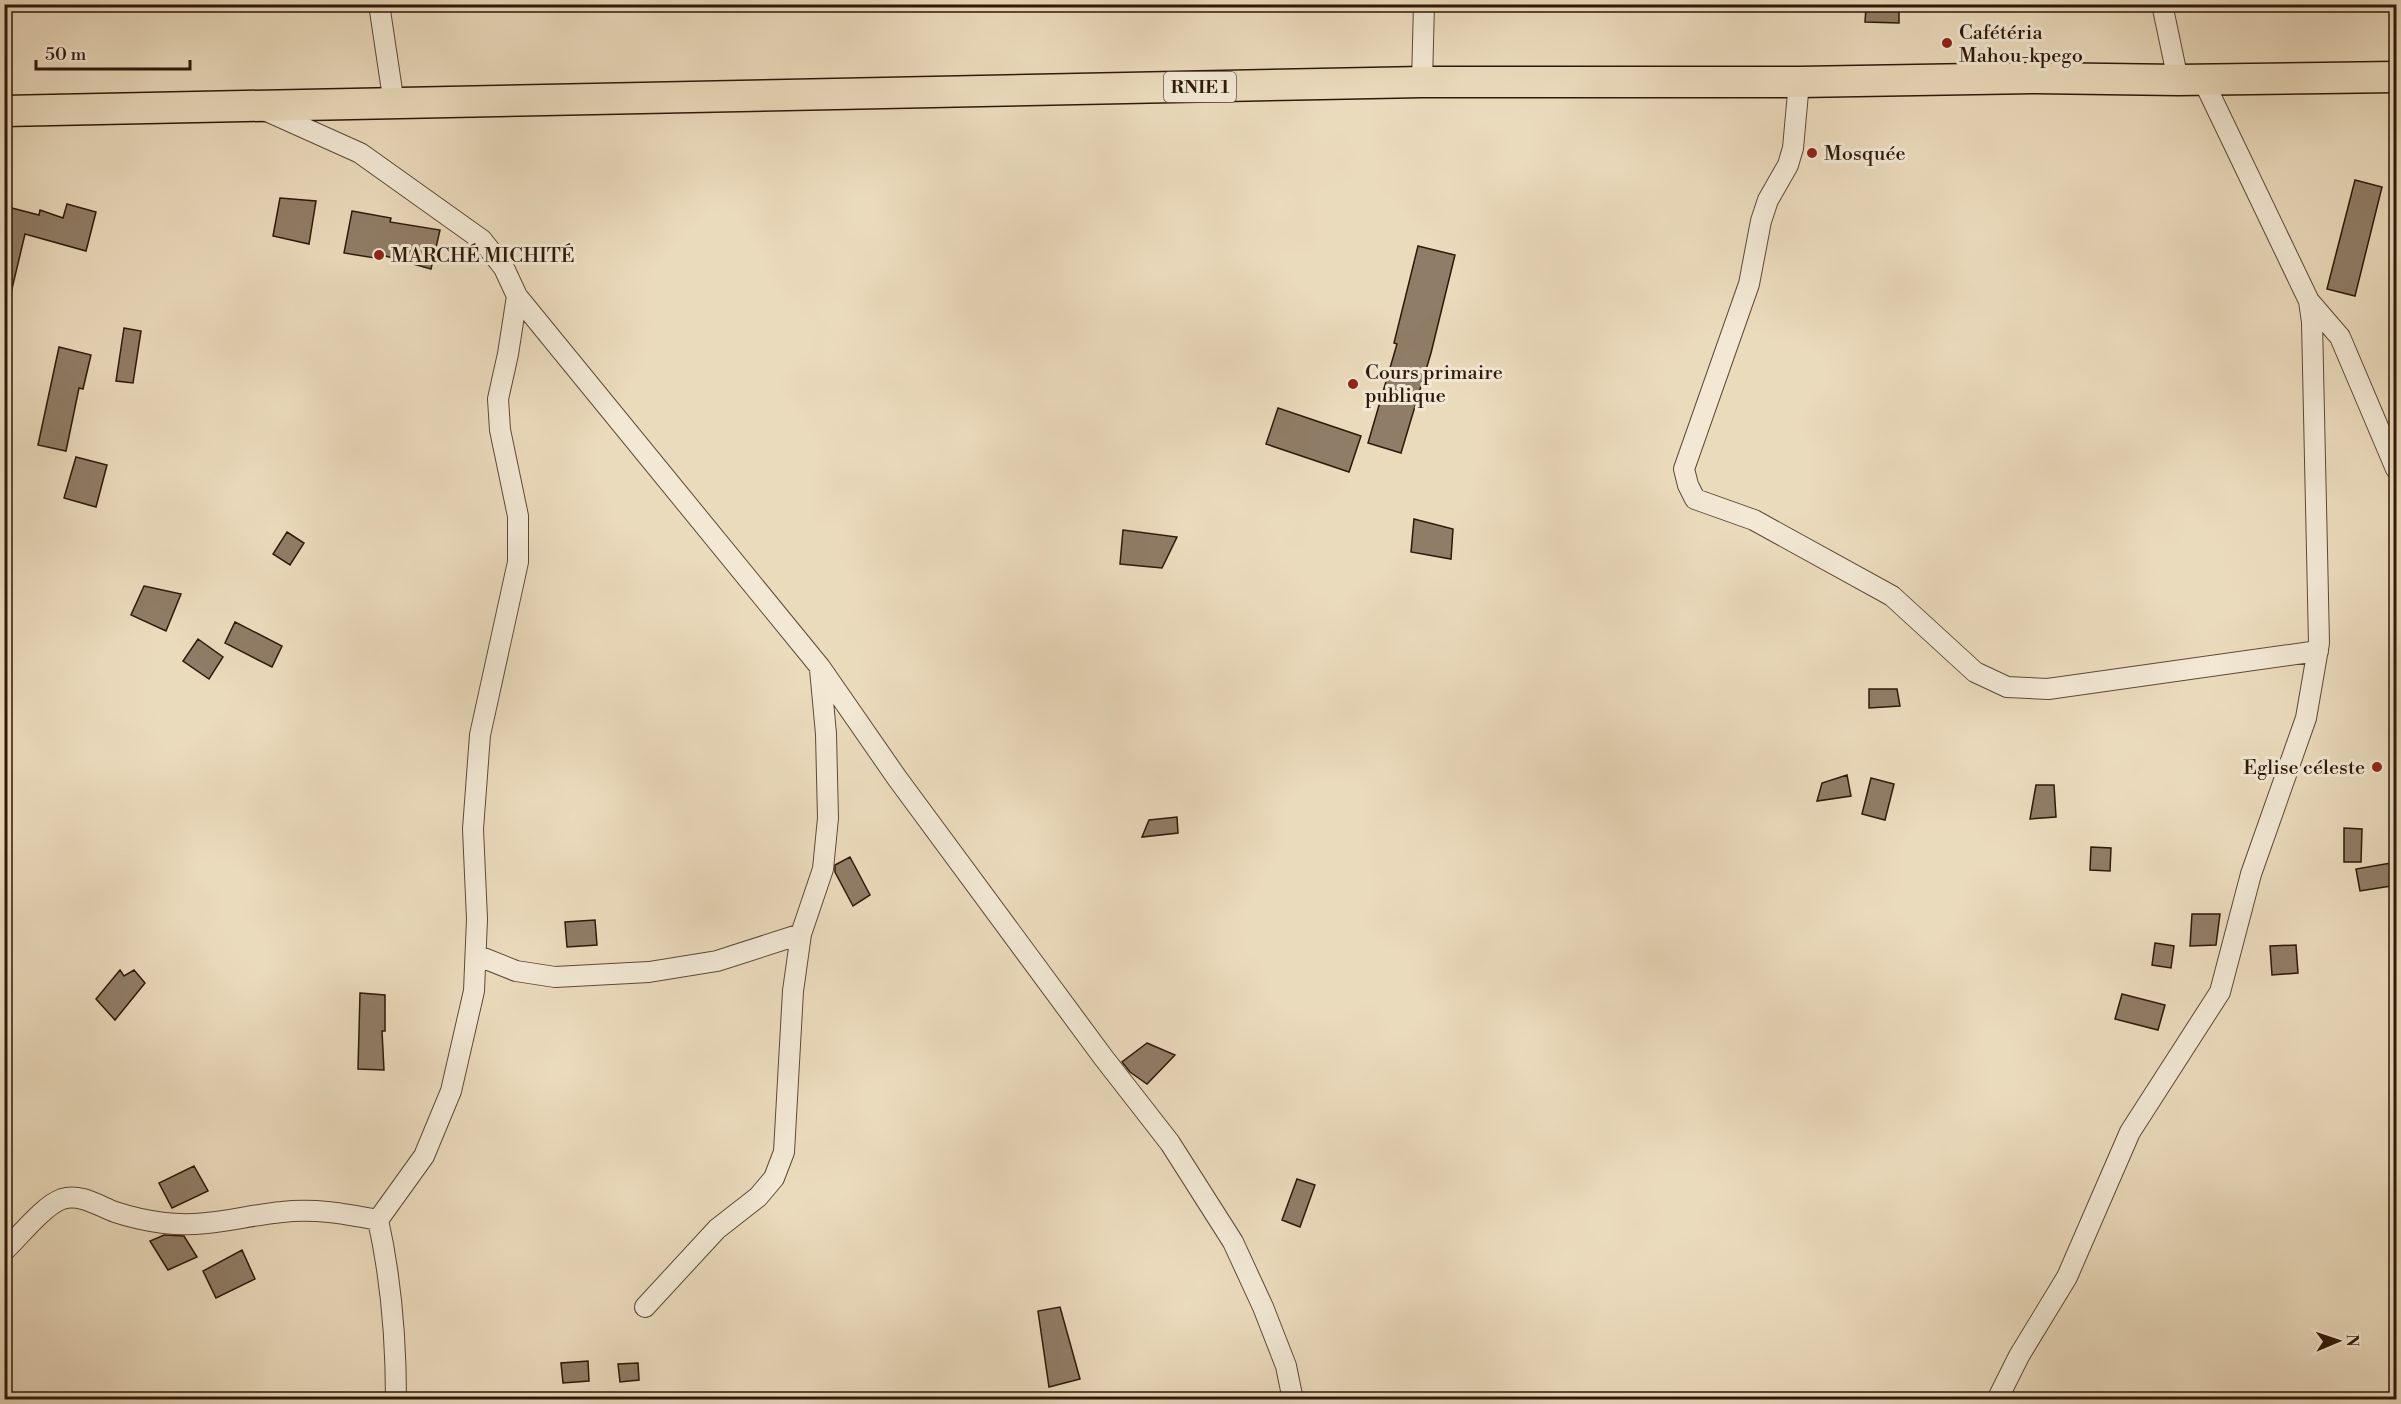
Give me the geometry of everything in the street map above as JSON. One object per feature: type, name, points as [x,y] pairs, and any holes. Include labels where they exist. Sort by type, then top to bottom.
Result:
[{"type":"highway","name":"RNIE 1","points":[[4,111],[1422,82],[1799,82],[2035,78],[2190,80],[2397,77]]},
{"type":"street","points":[[380,4],[394,104]]},
{"type":"street","points":[[1422,82],[1424,4]]},
{"type":"street","points":[[2162,4],[2190,80],[2309,301],[2340,337],[2397,469]]},
{"type":"street","points":[[1799,82],[1790,156],[1761,220],[1749,284],[1684,469],[1695,499],[1754,520],[1892,596],[1976,672],[2007,687],[2048,689],[2318,651]]},
{"type":"street","points":[[251,105],[360,153],[482,240],[504,268],[517,296],[820,667],[897,778],[1170,1143],[1233,1242],[1263,1307],[1286,1366],[1293,1400]]},
{"type":"street","points":[[396,1400],[396,1367],[385,1252],[378,1220],[424,1156],[451,1091],[474,992],[477,919],[473,829],[480,735],[518,562],[518,516],[500,430],[498,399],[517,296]]},
{"type":"street","points":[[1997,1400],[2019,1356],[2067,1276],[2130,1132],[2220,992],[2251,874],[2307,718],[2318,651],[2313,346],[2309,301]]},
{"type":"street","points":[[645,1307],[717,1229],[758,1197],[774,1178],[784,1152],[793,991],[801,934],[823,870],[828,818],[826,734],[820,667]]},
{"type":"street","points":[[476,955],[516,971],[555,977],[649,972],[717,960],[801,934]]},
{"type":"street","points":[[4,1251],[50,1206],[63,1199],[75,1197],[116,1212],[158,1222],[189,1226],[283,1212],[333,1212],[378,1220]]},
{"type":"building","points":[[1866,7],[1899,7],[1899,23],[1865,22]]},
{"type":"building","points":[[2355,180],[2382,187],[2355,296],[2327,289]]},
{"type":"building","points":[[280,198],[316,201],[309,244],[273,236]]},
{"type":"building","points":[[67,204],[96,212],[86,251],[25,234],[11,293],[4,292],[4,206],[39,215],[40,210],[63,218]]},
{"type":"building","points":[[352,211],[391,218],[390,222],[440,230],[431,269],[382,255],[381,259],[344,253]]},
{"type":"building","points":[[1418,246],[1455,255],[1431,353],[1401,453],[1368,443],[1397,344],[1394,343]]},
{"type":"building","points":[[124,328],[141,331],[133,383],[116,381]]},
{"type":"building","points":[[59,347],[91,355],[83,389],[79,388],[66,451],[38,445]]},
{"type":"building","points":[[1278,408],[1361,436],[1349,472],[1266,444]]},
{"type":"building","points":[[76,457],[107,465],[96,507],[64,498]]},
{"type":"building","points":[[1414,519],[1453,529],[1451,559],[1411,552]]},
{"type":"building","points":[[1123,530],[1177,537],[1162,568],[1120,564]]},
{"type":"building","points":[[287,532],[304,543],[290,565],[273,554]]},
{"type":"building","points":[[144,586],[181,594],[166,631],[131,615]]},
{"type":"building","points":[[235,622],[282,646],[272,667],[225,643]]},
{"type":"building","points":[[198,639],[223,657],[209,679],[183,661]]},
{"type":"building","points":[[1869,689],[1897,689],[1900,706],[1869,708]]},
{"type":"building","points":[[1847,775],[1851,796],[1817,801],[1822,783]]},
{"type":"building","points":[[1871,778],[1894,784],[1885,820],[1862,814]]},
{"type":"building","points":[[2036,785],[2054,785],[2056,817],[2030,819]]},
{"type":"building","points":[[1177,817],[1178,833],[1142,837],[1149,820]]},
{"type":"building","points":[[2344,828],[2362,829],[2361,862],[2344,862]]},
{"type":"building","points":[[2091,847],[2111,848],[2110,871],[2090,870]]},
{"type":"building","points":[[850,857],[870,895],[853,906],[835,872],[835,865]]},
{"type":"building","points":[[2397,862],[2397,885],[2360,891],[2356,869]]},
{"type":"building","points":[[2192,914],[2220,914],[2216,945],[2190,946]]},
{"type":"building","points":[[595,920],[597,945],[567,947],[565,922]]},
{"type":"building","points":[[2155,943],[2174,946],[2171,968],[2152,965]]},
{"type":"building","points":[[2296,945],[2298,973],[2272,975],[2270,946]]},
{"type":"building","points":[[120,970],[124,976],[134,970],[145,983],[115,1020],[96,999]]},
{"type":"building","points":[[360,993],[385,995],[385,1031],[382,1031],[384,1070],[358,1069]]},
{"type":"building","points":[[2122,994],[2165,1005],[2158,1030],[2115,1019]]},
{"type":"building","points":[[1147,1043],[1175,1055],[1147,1084],[1130,1072],[1122,1062]]},
{"type":"building","points":[[194,1166],[208,1191],[172,1208],[159,1183]]},
{"type":"building","points":[[1297,1179],[1315,1185],[1300,1227],[1282,1220]]},
{"type":"building","points":[[164,1235],[184,1236],[197,1257],[168,1270],[150,1241]]},
{"type":"building","points":[[242,1250],[255,1279],[216,1298],[203,1271]]},
{"type":"building","points":[[1060,1307],[1080,1379],[1049,1387],[1038,1311]]},
{"type":"building","points":[[588,1361],[589,1381],[563,1383],[561,1363]]},
{"type":"building","points":[[638,1363],[639,1380],[620,1382],[618,1364]]},
{"type":"place","name":"Cafétéria Mahou-kpego","points":[[1947,43]]},
{"type":"place","name":"Mosquée","points":[[1812,153]]},
{"type":"place","name":"MARCHÉ MICHITÉ","points":[[379,255]]},
{"type":"place","name":"Cours primaire publique","points":[[1353,384]]},
{"type":"place","name":"Eglise céleste","points":[[2377,767]]}]
